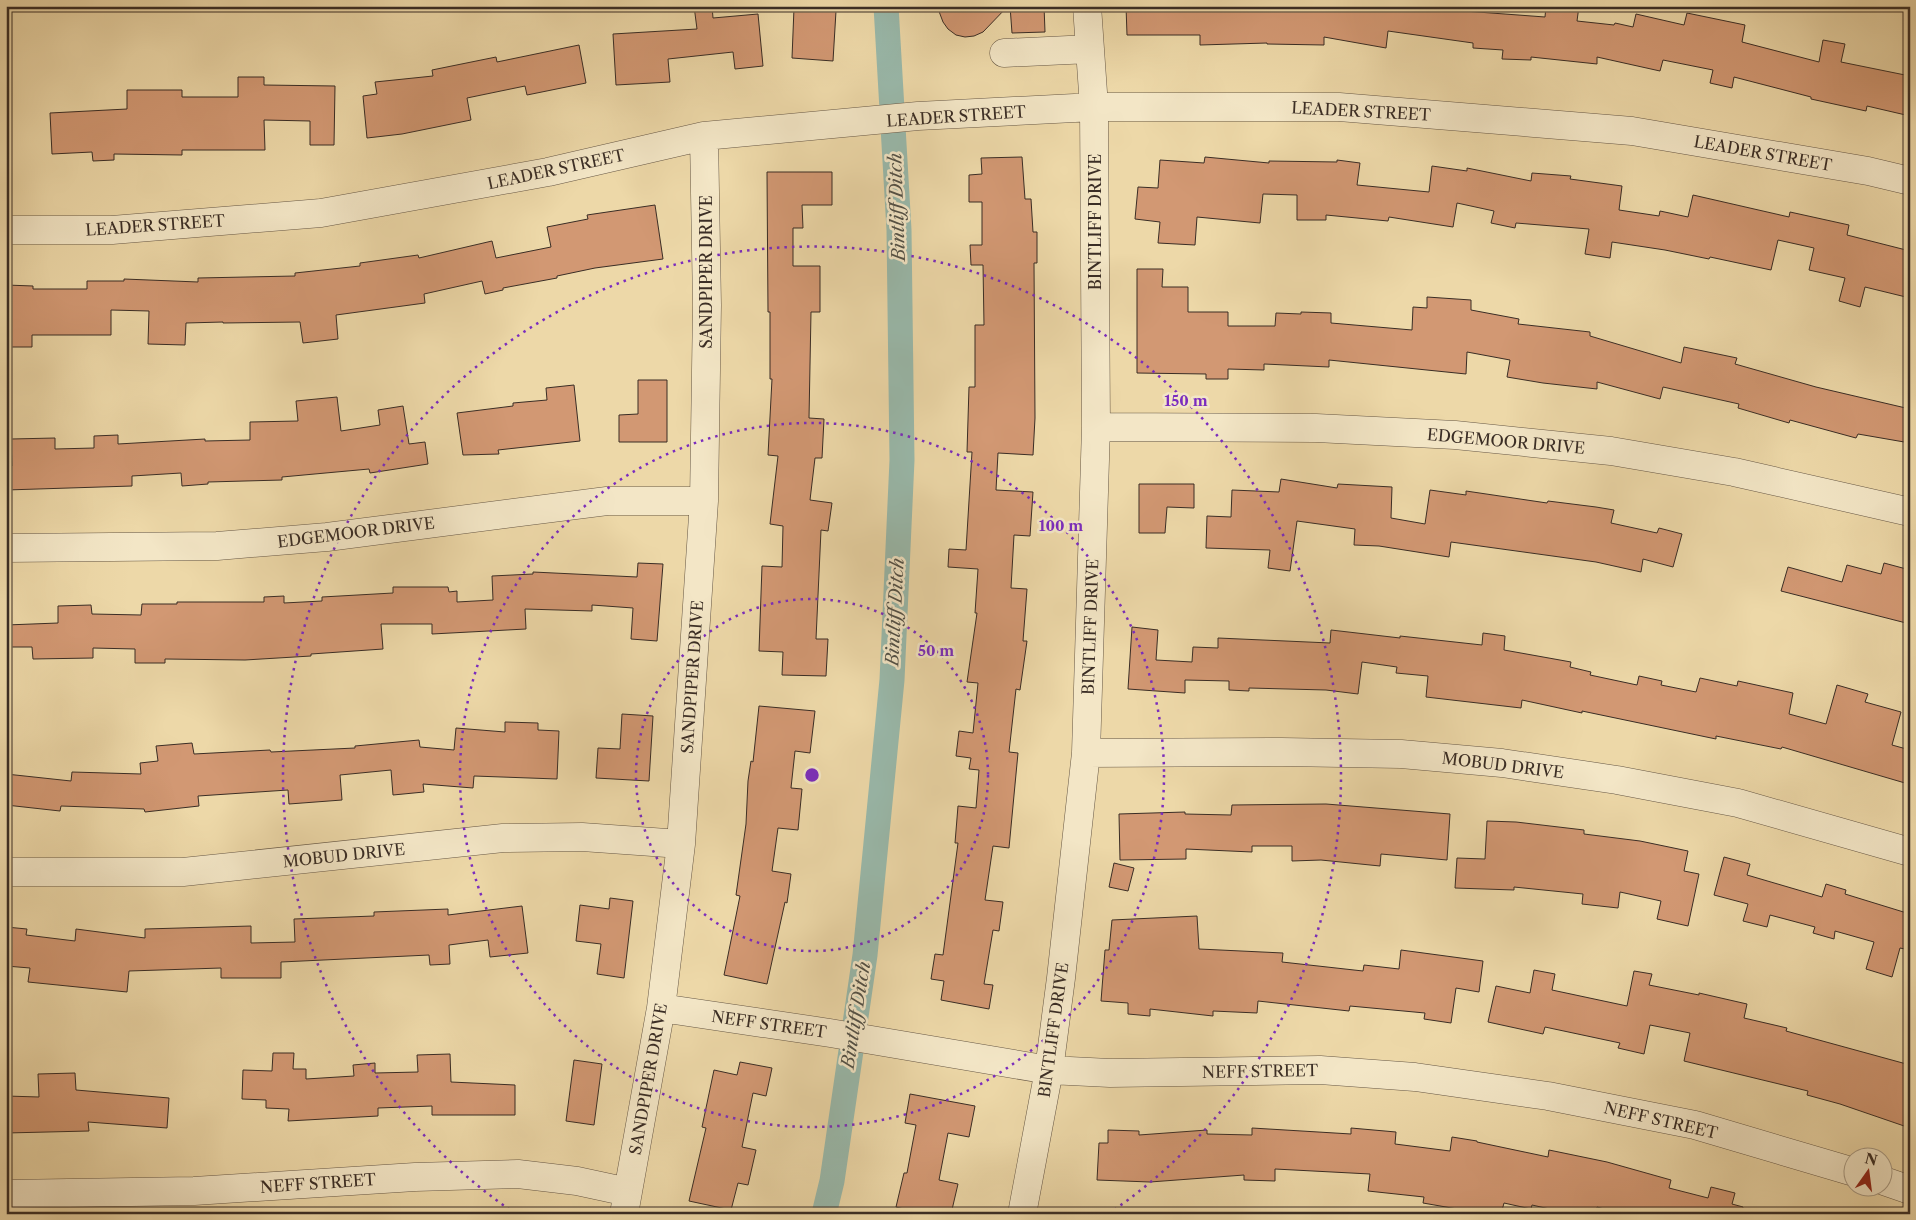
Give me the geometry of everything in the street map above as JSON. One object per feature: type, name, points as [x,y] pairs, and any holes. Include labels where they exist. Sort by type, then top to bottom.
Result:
[{"type":"street","name":"BINTLIFF DRIVE","points":[[1022,1214],[1049,1070],[1062,978],[1086,752],[1096,427],[1094,107],[1087,6]]},
{"type":"street","points":[[1004,53],[1090,49]]},
{"type":"street","name":"LEADER STREET","points":[[6,230],[112,230],[321,213],[548,172],[704,136],[872,122],[918,116],[1094,107],[1339,107],[1632,131],[1868,170],[1910,181]]},
{"type":"street","name":"SANDPIPER DRIVE","points":[[626,1203],[661,1008],[681,844],[704,501],[707,305],[704,136]]},
{"type":"street","name":"EDGEMOOR DRIVE","points":[[1096,427],[1316,428],[1455,435],[1611,451],[1734,472],[1910,512]]},
{"type":"street","name":"EDGEMOOR DRIVE","points":[[6,548],[217,546],[327,537],[607,501],[704,501]]},
{"type":"street","name":"MOBUD DRIVE","points":[[1086,752],[1391,754],[1502,763],[1618,780],[1738,803],[1910,852]]},
{"type":"street","name":"MOBUD DRIVE","points":[[6,872],[183,872],[503,838],[582,838],[681,844]]},
{"type":"street","name":"NEFF STREET","points":[[661,1008],[830,1033],[1049,1070],[1110,1073],[1320,1070],[1415,1077],[1548,1096],[1695,1125],[1844,1169]]},
{"type":"street","name":"NEFF STREET","points":[[6,1194],[194,1191],[415,1177],[518,1174],[577,1181],[626,1203]]},
{"type":"street","points":[[1894,1184],[1910,1190]]},
{"type":"building","points":[[694,6],[712,6],[713,18],[758,14],[763,66],[735,69],[733,52],[668,59],[670,82],[616,85],[613,34],[697,29]]},
{"type":"building","points":[[937,6],[1008,6],[983,32],[965,37],[956,35],[948,29]]},
{"type":"building","points":[[1010,6],[1044,6],[1045,32],[1012,33]]},
{"type":"building","points":[[1126,6],[1381,6],[1405,10],[1406,6],[1465,6],[1464,11],[1545,17],[1546,6],[1579,6],[1577,21],[1614,25],[1615,23],[1633,27],[1636,14],[1684,25],[1687,13],[1745,25],[1742,42],[1819,62],[1823,40],[1845,44],[1841,62],[1910,76],[1910,116],[1867,106],[1866,111],[1811,99],[1811,97],[1734,77],[1732,88],[1710,83],[1713,70],[1663,60],[1660,71],[1597,57],[1597,64],[1531,57],[1531,60],[1502,59],[1503,50],[1473,48],[1473,43],[1388,31],[1386,48],[1324,37],[1324,45],[1267,43],[1200,45],[1200,35],[1127,35]]},
{"type":"building","points":[[794,8],[836,11],[833,61],[792,58]]},
{"type":"building","points":[[579,45],[586,83],[527,95],[525,86],[467,98],[471,120],[402,134],[367,138],[363,96],[377,94],[375,82],[433,76],[432,70],[496,57],[497,62]]},
{"type":"building","points":[[238,77],[264,77],[264,85],[335,86],[334,145],[310,145],[310,121],[264,120],[265,150],[182,150],[182,155],[114,154],[114,160],[93,161],[92,152],[52,154],[50,113],[127,109],[127,90],[182,90],[182,97],[238,97]]},
{"type":"building","points":[[1022,157],[1025,199],[1031,199],[1033,232],[1037,232],[1037,263],[1034,263],[1035,418],[1033,455],[998,453],[996,490],[1033,492],[1030,536],[1014,535],[1011,588],[1027,589],[1023,641],[1027,641],[1020,690],[1016,689],[1009,752],[1018,753],[1009,848],[993,846],[985,900],[1003,902],[999,931],[993,930],[984,984],[993,985],[989,1009],[941,1000],[944,981],[931,979],[935,954],[943,955],[958,843],[955,843],[958,806],[976,808],[979,770],[969,769],[971,758],[956,756],[959,731],[973,733],[978,683],[967,682],[977,613],[975,613],[978,569],[948,567],[949,549],[966,550],[972,452],[967,452],[969,387],[975,387],[975,325],[984,325],[983,265],[971,265],[970,245],[982,245],[982,202],[969,202],[969,175],[982,174],[981,158]]},
{"type":"building","points":[[1205,157],[1269,163],[1269,161],[1337,162],[1337,160],[1360,163],[1357,185],[1429,192],[1432,166],[1467,171],[1467,168],[1531,181],[1532,173],[1571,176],[1570,179],[1622,186],[1619,210],[1659,216],[1660,211],[1688,217],[1693,195],[1789,217],[1790,212],[1849,225],[1847,235],[1910,251],[1910,298],[1865,287],[1860,307],[1839,301],[1845,278],[1809,270],[1814,248],[1778,240],[1771,270],[1710,257],[1709,259],[1612,242],[1610,258],[1585,254],[1589,229],[1516,223],[1515,228],[1491,223],[1494,211],[1457,203],[1453,227],[1389,217],[1388,221],[1326,215],[1326,220],[1297,220],[1297,195],[1263,194],[1260,223],[1197,217],[1195,245],[1158,243],[1160,222],[1135,219],[1138,187],[1158,188],[1160,160],[1204,163]]},
{"type":"building","points":[[767,172],[832,172],[832,205],[802,205],[803,228],[793,228],[793,266],[820,266],[820,312],[811,312],[809,418],[824,419],[822,458],[815,458],[810,500],[832,503],[828,531],[821,530],[816,639],[828,639],[826,676],[782,675],[783,652],[759,651],[762,566],[782,567],[783,526],[770,524],[778,456],[768,455],[772,379],[770,379],[770,312],[768,312]]},
{"type":"building","points":[[655,205],[663,259],[595,268],[557,276],[557,278],[503,288],[503,290],[485,294],[482,281],[424,294],[425,303],[336,315],[338,339],[303,343],[300,322],[223,322],[186,323],[185,345],[148,344],[149,311],[111,310],[111,335],[32,335],[32,347],[6,347],[6,285],[33,286],[33,289],[87,289],[87,281],[124,281],[124,279],[198,282],[198,278],[295,276],[295,273],[360,266],[360,263],[418,255],[419,258],[492,241],[496,258],[551,247],[547,227],[588,219],[587,215]]},
{"type":"building","points":[[1137,269],[1163,269],[1162,287],[1188,287],[1188,312],[1228,312],[1228,326],[1275,326],[1276,313],[1301,314],[1301,312],[1331,313],[1331,323],[1412,330],[1413,307],[1427,308],[1427,297],[1471,300],[1471,310],[1519,319],[1518,324],[1590,332],[1590,336],[1681,363],[1684,347],[1737,358],[1735,364],[1816,387],[1910,409],[1910,443],[1858,434],[1856,438],[1790,420],[1789,423],[1738,408],[1739,404],[1663,387],[1660,399],[1597,382],[1597,389],[1507,377],[1510,360],[1467,352],[1466,374],[1329,360],[1329,367],[1264,364],[1264,370],[1228,369],[1228,379],[1206,379],[1206,374],[1137,373]]},
{"type":"building","points":[[638,380],[667,380],[667,442],[619,442],[619,415],[638,414]]},
{"type":"building","points":[[574,385],[580,441],[498,450],[499,454],[463,455],[457,413],[513,406],[513,403],[547,400],[546,388]]},
{"type":"building","points":[[337,397],[341,431],[380,425],[378,410],[403,406],[409,444],[425,442],[428,464],[370,473],[369,469],[282,477],[282,480],[208,482],[208,484],[182,486],[181,473],[132,476],[132,486],[6,490],[6,466],[12,466],[11,439],[55,438],[55,449],[94,448],[94,436],[118,435],[118,444],[205,439],[205,441],[250,440],[250,422],[298,421],[296,401]]},
{"type":"building","points":[[1281,479],[1337,488],[1338,484],[1392,487],[1391,518],[1425,524],[1430,490],[1466,495],[1466,491],[1547,503],[1548,501],[1614,510],[1611,523],[1657,533],[1659,528],[1682,534],[1673,567],[1643,559],[1641,572],[1596,562],[1451,542],[1449,557],[1379,546],[1354,545],[1355,529],[1297,521],[1290,571],[1268,568],[1270,550],[1206,548],[1207,516],[1231,517],[1232,490],[1279,492]]},
{"type":"building","points":[[1139,484],[1194,484],[1194,508],[1167,507],[1165,533],[1139,533]]},
{"type":"building","points":[[638,563],[663,564],[657,641],[631,639],[633,608],[592,605],[592,611],[525,609],[526,629],[432,634],[432,624],[381,624],[383,649],[311,654],[311,656],[245,660],[165,659],[165,663],[135,663],[135,649],[93,648],[93,658],[33,659],[32,647],[6,647],[6,625],[58,623],[58,606],[91,605],[92,614],[141,615],[142,604],[264,602],[264,597],[284,596],[284,603],[322,601],[322,597],[393,593],[393,587],[448,587],[449,592],[457,591],[457,602],[493,600],[492,576],[533,574],[533,572],[637,577]]},
{"type":"building","points":[[1884,563],[1910,570],[1910,624],[1781,591],[1788,567],[1842,582],[1847,565],[1881,574]]},
{"type":"building","points":[[1132,627],[1158,630],[1156,660],[1192,662],[1193,647],[1218,648],[1218,638],[1330,643],[1331,630],[1482,645],[1483,633],[1505,636],[1504,650],[1571,662],[1570,667],[1591,672],[1590,675],[1637,685],[1639,676],[1662,681],[1661,685],[1696,692],[1700,678],[1737,686],[1738,681],[1793,693],[1789,714],[1826,724],[1837,685],[1868,694],[1865,702],[1901,712],[1892,745],[1910,750],[1910,764],[1905,783],[1782,747],[1781,749],[1716,736],[1716,739],[1522,700],[1521,708],[1426,697],[1428,676],[1396,673],[1397,667],[1362,662],[1358,694],[1326,690],[1249,688],[1249,691],[1229,690],[1229,681],[1185,680],[1185,693],[1128,689]]},
{"type":"building","points":[[759,706],[815,711],[810,753],[795,751],[791,788],[802,789],[798,830],[778,828],[772,871],[791,874],[787,903],[785,902],[767,984],[724,975],[740,896],[736,895],[746,824],[748,781],[751,761],[753,762]]},
{"type":"building","points":[[622,714],[653,716],[649,781],[596,778],[598,748],[620,749]]},
{"type":"building","points":[[505,722],[538,723],[538,730],[559,731],[557,779],[474,776],[473,788],[423,784],[424,792],[393,795],[391,770],[340,775],[342,800],[289,804],[288,790],[198,796],[199,806],[145,812],[144,809],[61,806],[60,811],[6,805],[6,774],[71,781],[72,772],[141,774],[140,763],[158,761],[156,746],[192,743],[194,754],[355,748],[355,746],[419,740],[420,747],[454,750],[456,728],[505,732]]},
{"type":"building","points":[[1326,804],[1450,814],[1447,860],[1381,854],[1380,866],[1321,860],[1292,861],[1292,846],[1252,846],[1252,852],[1186,849],[1186,859],[1120,860],[1119,814],[1185,812],[1185,814],[1231,815],[1232,805]]},
{"type":"building","points":[[1487,821],[1516,822],[1584,830],[1584,834],[1640,841],[1688,851],[1684,871],[1699,874],[1688,926],[1657,919],[1661,901],[1620,892],[1618,908],[1582,904],[1583,894],[1514,887],[1514,890],[1455,888],[1457,858],[1485,859]]},
{"type":"building","points":[[1724,857],[1750,864],[1747,875],[1822,897],[1826,884],[1846,890],[1845,894],[1910,914],[1910,950],[1900,948],[1892,977],[1866,969],[1874,942],[1835,931],[1834,939],[1813,933],[1815,927],[1770,915],[1767,927],[1743,921],[1748,904],[1714,895]]},
{"type":"building","points":[[1114,863],[1134,868],[1128,891],[1109,887]]},
{"type":"building","points":[[610,898],[633,901],[624,978],[597,974],[601,944],[576,941],[580,905],[609,909]]},
{"type":"building","points":[[522,906],[528,953],[490,957],[488,940],[449,945],[450,964],[430,965],[429,955],[281,962],[281,978],[221,978],[221,968],[129,971],[127,992],[28,982],[30,968],[6,966],[6,927],[27,929],[26,935],[75,941],[76,929],[145,938],[145,929],[251,926],[251,943],[295,942],[294,919],[374,916],[374,912],[448,909],[448,915]]},
{"type":"building","points":[[1197,916],[1199,949],[1283,953],[1282,962],[1363,971],[1364,965],[1399,969],[1401,950],[1483,961],[1479,992],[1456,988],[1451,1023],[1424,1019],[1425,1013],[1350,1006],[1349,1011],[1258,1001],[1257,1013],[1213,1011],[1213,1016],[1150,1009],[1150,1016],[1128,1014],[1128,1003],[1101,1001],[1105,950],[1109,950],[1112,920]]},
{"type":"building","points":[[1534,970],[1555,974],[1552,990],[1627,1006],[1634,971],[1652,974],[1649,985],[1699,995],[1699,993],[1747,1004],[1744,1018],[1787,1028],[1786,1031],[1910,1065],[1910,1128],[1807,1095],[1808,1091],[1684,1061],[1690,1033],[1650,1025],[1644,1054],[1618,1048],[1620,1043],[1545,1027],[1543,1034],[1488,1022],[1496,986],[1530,993]]},
{"type":"building","points":[[273,1053],[294,1053],[293,1069],[306,1069],[306,1079],[354,1076],[353,1065],[375,1063],[375,1073],[418,1072],[417,1055],[450,1054],[451,1082],[515,1085],[515,1115],[432,1115],[432,1106],[378,1108],[378,1116],[288,1121],[289,1109],[266,1108],[266,1100],[242,1099],[243,1070],[272,1071]]},
{"type":"building","points":[[574,1060],[602,1064],[594,1125],[566,1121]]},
{"type":"building","points":[[740,1062],[772,1068],[766,1096],[753,1093],[742,1147],[756,1150],[748,1185],[738,1183],[731,1210],[689,1201],[706,1128],[702,1127],[714,1070],[737,1075]]},
{"type":"building","points":[[75,1073],[76,1090],[169,1098],[167,1128],[88,1122],[89,1131],[6,1133],[6,1096],[39,1097],[38,1074]]},
{"type":"building","points":[[910,1094],[975,1106],[969,1137],[948,1133],[939,1180],[958,1184],[951,1214],[907,1214],[908,1210],[896,1207],[904,1173],[907,1173],[916,1125],[905,1123]]},
{"type":"building","points":[[1252,1128],[1351,1134],[1351,1128],[1396,1132],[1395,1144],[1450,1151],[1452,1137],[1548,1157],[1549,1150],[1607,1162],[1671,1180],[1669,1188],[1708,1198],[1711,1187],[1735,1193],[1732,1204],[1743,1207],[1742,1214],[1622,1214],[1597,1207],[1596,1214],[1572,1214],[1532,1205],[1531,1209],[1504,1203],[1501,1214],[1486,1214],[1423,1203],[1424,1197],[1368,1191],[1370,1174],[1275,1169],[1275,1181],[1244,1180],[1244,1175],[1150,1182],[1097,1180],[1099,1143],[1108,1143],[1108,1130],[1139,1131],[1139,1135],[1207,1130],[1207,1134],[1252,1135]]},
{"type":"waterway","name":"Bintliff Ditch","points":[[824,1214],[832,1181],[865,955],[892,680],[902,460],[899,230],[886,6]]}]
